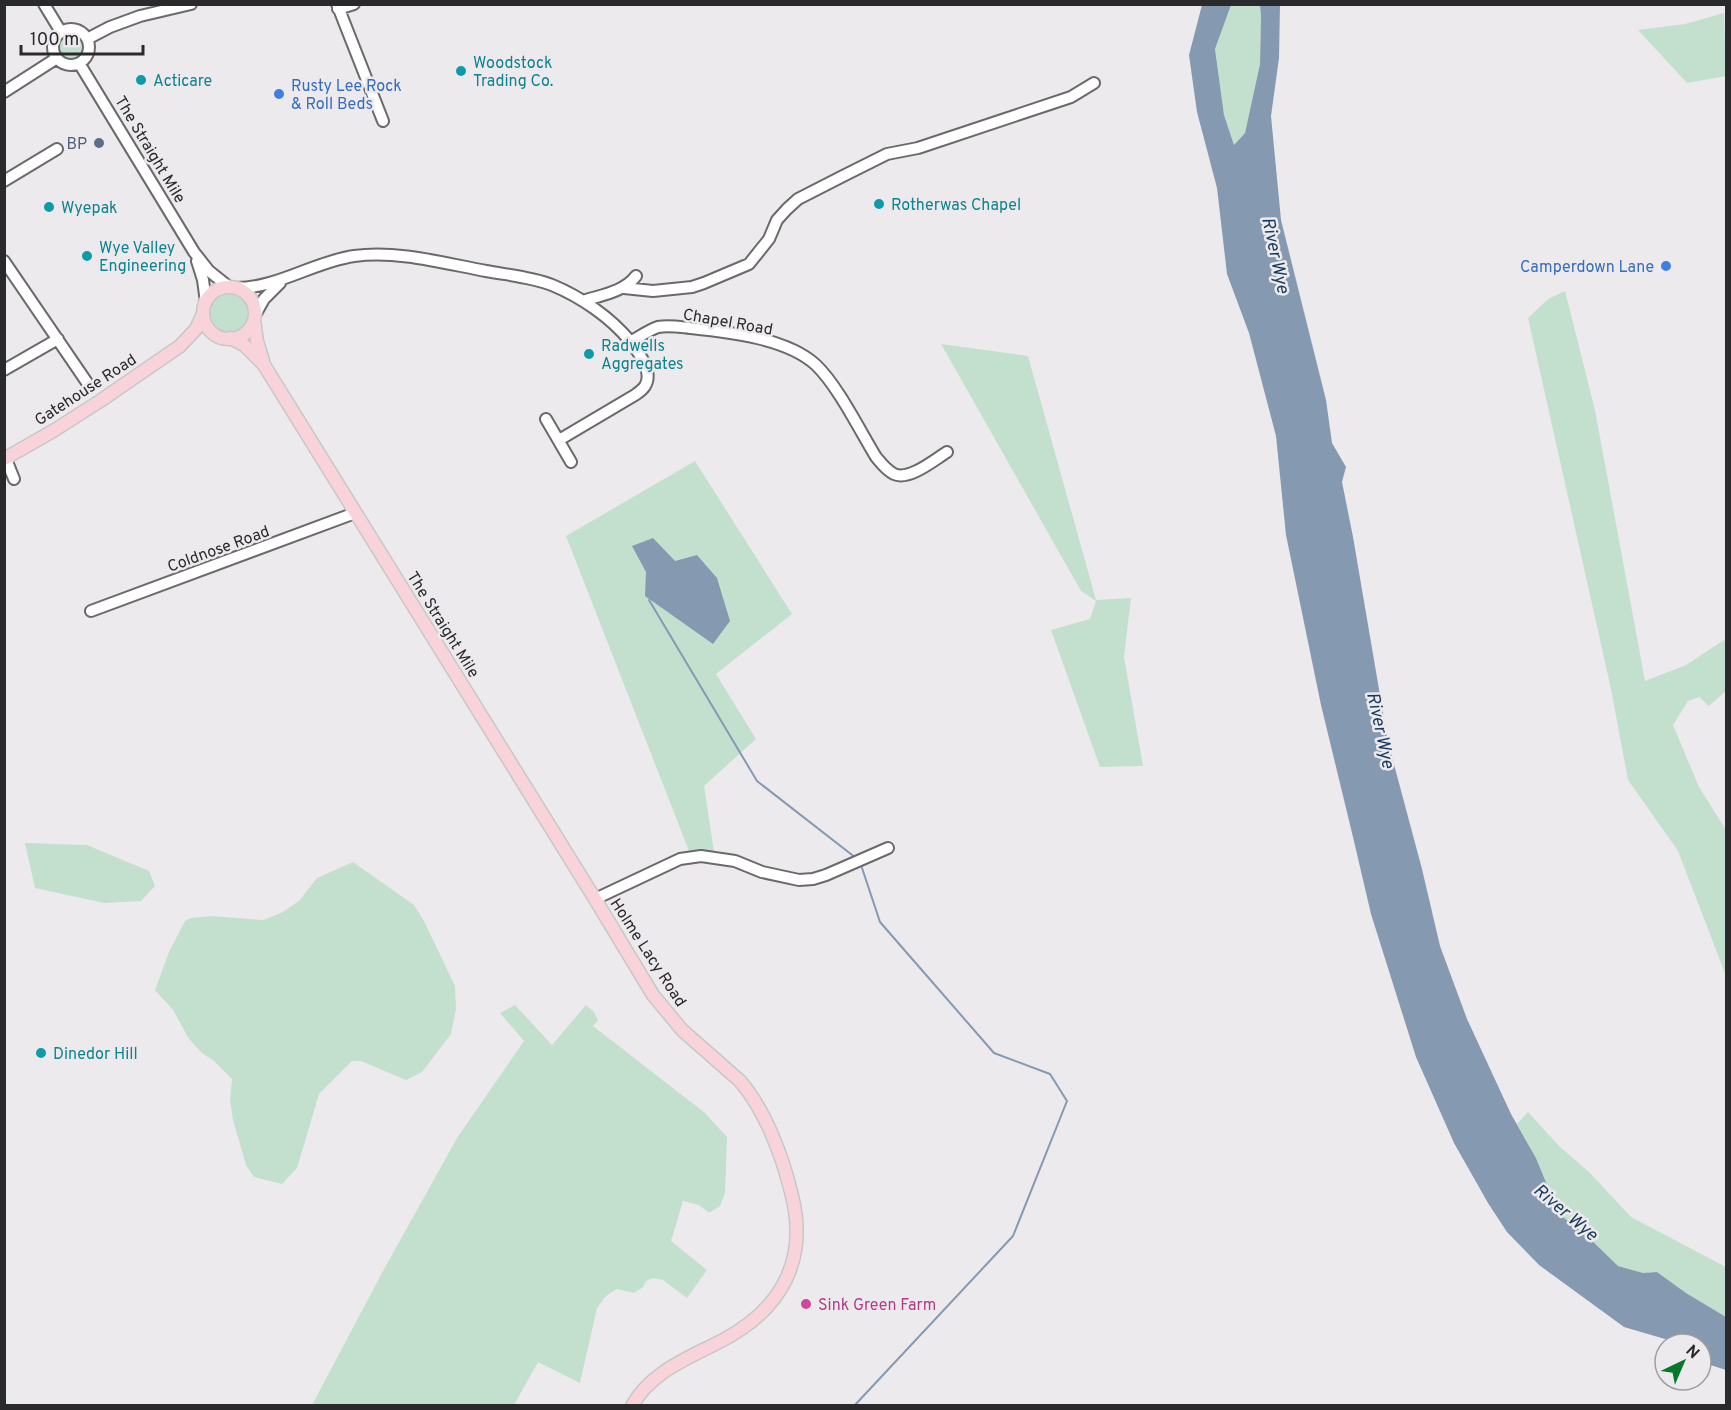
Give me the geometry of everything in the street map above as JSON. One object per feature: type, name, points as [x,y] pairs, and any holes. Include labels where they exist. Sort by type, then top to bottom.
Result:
[{"type":"main road","points":[[232,287],[242,290],[251,299],[255,317],[252,325],[243,334],[230,338],[217,335],[207,326],[205,308],[213,292],[220,288],[232,287]]},
{"type":"main road","name":"Gatehouse Road","points":[[5,459],[100,401],[180,346],[196,329],[205,308]]},
{"type":"main road","name":"The Straight Mile","points":[[255,317],[256,341],[264,365]]},
{"type":"main road","name":"Gatehouse Road","points":[[180,346],[202,337],[217,335]]},
{"type":"main road","name":"The Straight Mile","points":[[230,338],[244,345],[264,365],[596,899]]},
{"type":"main road","name":"Holme Lacy Road","points":[[596,899],[661,1006],[704,1051],[740,1081],[756,1102],[788,1178],[797,1223],[794,1262],[786,1280],[761,1313],[735,1333],[670,1367],[642,1392],[632,1406]]},
{"type":"street","points":[[44,4],[61,32]]},
{"type":"street","points":[[87,39],[110,27],[140,16],[191,4]]},
{"type":"street","points":[[354,4],[338,7],[383,121]]},
{"type":"street","points":[[73,29],[84,34],[87,39],[88,53],[79,63],[68,64],[57,58],[53,47],[54,41],[61,32],[73,29]]},
{"type":"street","points":[[4,92],[57,58]]},
{"type":"street","name":"The Straight Mile","points":[[79,63],[195,252],[209,271],[232,287]]},
{"type":"street","points":[[624,288],[653,291],[692,287],[749,264],[769,239],[777,220],[798,199],[887,154],[918,148],[1071,97],[1094,83]]},
{"type":"street","points":[[4,182],[57,149]]},
{"type":"street","name":"The Straight Mile","points":[[195,252],[203,280],[205,308]]},
{"type":"street","points":[[232,287],[259,286],[285,279],[331,261],[374,254],[413,258],[527,278],[552,285],[583,301],[617,327],[640,356],[647,369],[648,378],[645,386],[635,395],[559,441]]},
{"type":"street","points":[[4,261],[88,384]]},
{"type":"street","points":[[583,301],[624,288],[636,276]]},
{"type":"street","points":[[255,317],[270,292],[285,279]]},
{"type":"street","name":"Chapel Road","points":[[630,342],[657,327],[668,326],[732,333],[784,347],[801,354],[816,365],[885,468],[900,476],[909,474],[946,452]]},
{"type":"street","points":[[4,370],[58,339]]},
{"type":"street","points":[[546,419],[571,462]]},
{"type":"street","name":"Gatehouse Road","points":[[5,459],[14,479]]},
{"type":"street","name":"Coldnose Road","points":[[91,610],[356,513]]},
{"type":"street","points":[[596,899],[681,859],[701,856],[735,861],[762,872],[799,880],[826,875],[888,848]]},
{"type":"green space","points":[[1231,5],[1260,5],[1261,16],[1260,64],[1245,133],[1234,145],[1224,115],[1215,49]]},
{"type":"green space","points":[[1724,13],[1726,76],[1687,83],[1638,30],[1685,24]]},
{"type":"green space","points":[[71,35],[79,39],[83,47],[79,55],[71,59],[63,55],[59,47],[63,39]]},
{"type":"green space","points":[[1565,291],[1595,410],[1645,681],[1686,665],[1724,640],[1726,641],[1726,691],[1709,706],[1699,697],[1688,701],[1673,725],[1699,787],[1726,830],[1726,976],[1678,851],[1628,780],[1611,689],[1528,318],[1548,299]]},
{"type":"green space","points":[[229,294],[236,295],[242,300],[247,306],[247,320],[242,326],[236,331],[229,332],[222,331],[216,326],[211,320],[210,313],[211,306],[216,300],[222,295]]},
{"type":"green space","points":[[941,344],[1028,356],[1096,600],[1131,598],[1124,657],[1143,766],[1100,767],[1051,630],[1090,619],[1096,601],[1081,591]]},
{"type":"green space","points":[[695,461],[792,614],[716,674],[756,739],[704,786],[714,852],[689,851],[566,536]]},
{"type":"green space","points":[[25,843],[87,845],[149,871],[155,886],[141,901],[104,903],[35,888]]},
{"type":"green space","points":[[353,862],[414,905],[424,921],[455,986],[456,1009],[451,1034],[422,1072],[406,1080],[361,1061],[352,1061],[319,1094],[297,1168],[282,1184],[254,1177],[246,1165],[233,1120],[230,1100],[232,1079],[189,1039],[173,1010],[155,990],[169,952],[185,921],[191,918],[212,916],[263,920],[281,913],[299,901],[317,878]]},
{"type":"green space","points":[[515,1005],[552,1045],[586,1005],[594,1012],[598,1020],[593,1026],[705,1113],[727,1137],[725,1193],[720,1206],[709,1213],[699,1205],[683,1201],[671,1241],[707,1270],[687,1298],[663,1280],[653,1278],[646,1281],[643,1287],[634,1293],[617,1289],[606,1296],[597,1308],[580,1383],[538,1362],[514,1405],[312,1405],[457,1138],[524,1041],[500,1013]]},
{"type":"green space","points":[[1528,1112],[1631,1217],[1726,1267],[1726,1317],[1657,1272],[1643,1273],[1618,1266],[1559,1214],[1536,1158],[1517,1124]]},
{"type":"water","name":"River Wye","points":[[1202,5],[1231,5],[1215,49],[1224,115],[1234,145],[1245,133],[1260,64],[1260,5],[1280,5],[1279,58],[1271,116],[1281,220],[1326,400],[1332,443],[1346,467],[1342,482],[1388,742],[1440,946],[1467,1019],[1511,1114],[1536,1158],[1559,1214],[1587,1236],[1618,1266],[1643,1273],[1657,1272],[1726,1317],[1726,1370],[1713,1366],[1713,1332],[1653,1332],[1653,1335],[1624,1327],[1539,1265],[1507,1232],[1488,1203],[1454,1143],[1416,1057],[1371,914],[1321,705],[1286,535],[1276,436],[1249,333],[1227,274],[1217,188],[1197,112],[1189,55]]},
{"type":"water","points":[[653,538],[675,561],[697,555],[717,578],[730,621],[713,644],[645,596],[646,572],[632,546]]},
{"type":"waterway","points":[[649,600],[757,781],[856,858]]},
{"type":"waterway","points":[[854,1406],[1013,1236],[1067,1101],[1050,1074],[994,1053],[880,922],[862,868]]},
{"type":"place","name":"Woodstock Trading Co.","points":[[461,71]]},
{"type":"place","name":"Acticare","points":[[141,80]]},
{"type":"place","name":"Rusty Lee Rock & Roll Beds","points":[[279,94]]},
{"type":"place","name":"BP","points":[[99,143]]},
{"type":"place","name":"Rotherwas Chapel","points":[[879,204]]},
{"type":"place","name":"Wyepak","points":[[49,207]]},
{"type":"place","name":"Wye Valley Engineering","points":[[87,256]]},
{"type":"place","name":"Camperdown Lane","points":[[1666,266]]},
{"type":"place","name":"Radwells Aggregates","points":[[589,354]]},
{"type":"place","name":"Dinedor Hill","points":[[41,1053]]},
{"type":"place","name":"Sink Green Farm","points":[[806,1304]]}]
